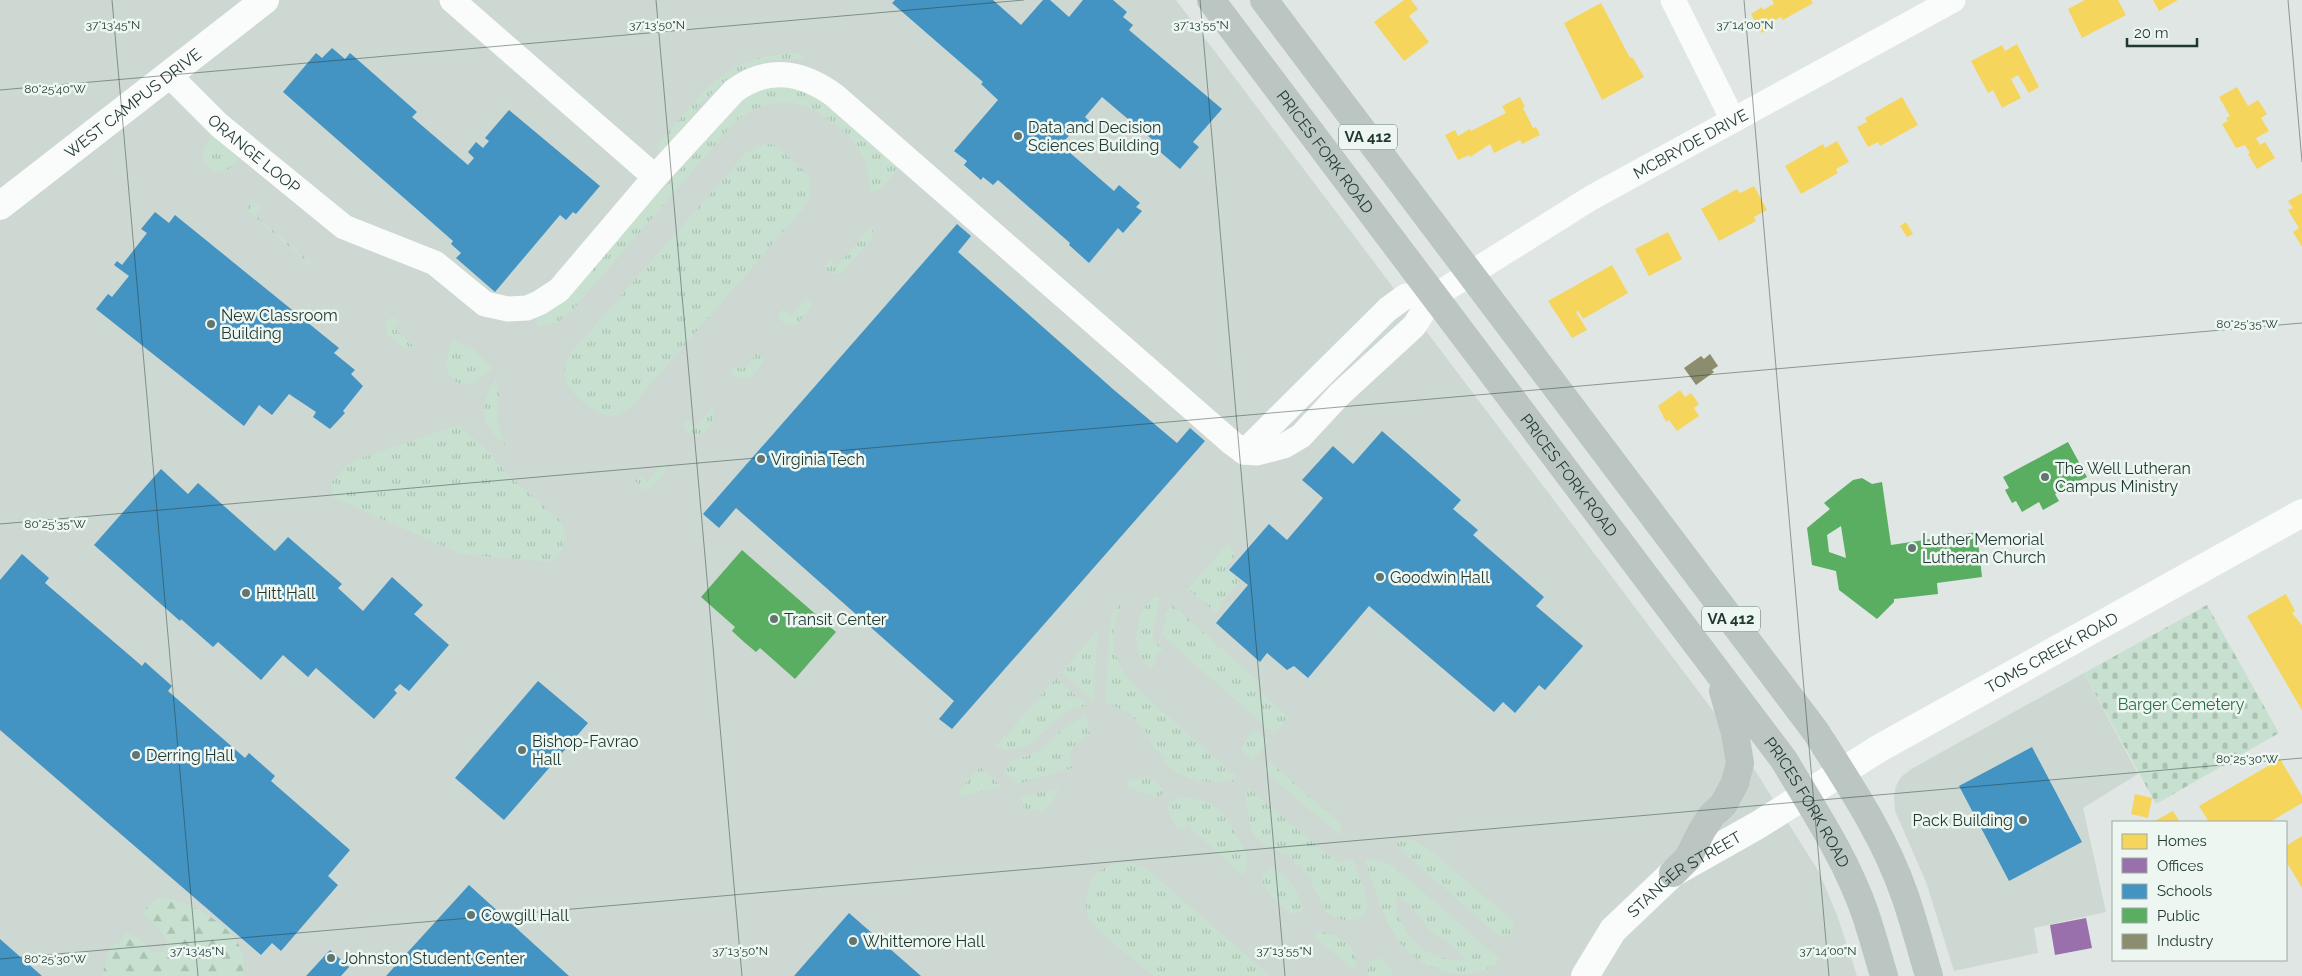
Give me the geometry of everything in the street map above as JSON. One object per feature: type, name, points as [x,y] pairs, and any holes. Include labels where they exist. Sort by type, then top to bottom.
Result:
[{"type":"main road","name":"PRICES FORK ROAD","points":[[1211,0],[1433,297],[1784,760],[1830,837],[1847,871],[1865,912],[1884,976]]},
{"type":"main road","name":"VA 412","points":[[1264,0],[1816,732],[1868,815],[1905,895],[1929,976]]},
{"type":"main road","points":[[1673,873],[1688,858],[1702,830],[1712,815],[1723,805],[1735,783],[1740,763],[1728,702],[1712,667]]},
{"type":"street","name":"WEST CAMPUS DRIVE","points":[[0,206],[265,0]]},
{"type":"street","points":[[452,0],[655,177]]},
{"type":"street","points":[[1672,0],[1733,120]]},
{"type":"street","name":"MCBRYDE DRIVE","points":[[1433,297],[1591,198],[1953,0]]},
{"type":"street","name":"ORANGE LOOP","points":[[169,75],[219,124],[344,227],[435,263],[485,304],[508,309],[527,308],[539,304],[559,290],[655,177],[725,99],[742,85],[766,76],[786,74],[810,80],[834,95],[1138,362],[1244,452],[1258,453],[1284,446],[1301,436],[1339,395],[1414,326],[1433,297]]},
{"type":"street","name":"TOMS CREEK ROAD","points":[[1805,795],[1878,749],[2302,513]]},
{"type":"street","name":"STANGER STREET","points":[[1585,976],[1613,930],[1673,873],[1758,825],[1805,795]]},
{"type":"shaded area","name":"Virginia Tech","points":[[0,0],[1176,0],[1739,745],[1819,872],[1837,915],[1857,976],[0,976]]},
{"type":"shaded area","points":[[2084,673],[2138,774],[2083,808],[2106,912],[2034,928],[2038,953],[1954,971],[1926,882],[1895,811],[1894,797],[1896,786],[1901,777],[1913,768]]},
{"type":"green space","points":[[791,53],[802,54],[803,60],[778,60],[756,64],[738,72],[708,97],[664,149],[659,151],[658,145],[685,112],[715,81],[751,60]]},
{"type":"green space","points":[[771,87],[798,87],[810,91],[900,165],[883,186],[870,192],[870,182],[863,157],[848,136],[829,119],[816,111],[791,103],[778,103],[751,111],[737,120],[574,308],[558,322],[538,327],[535,315],[654,194],[662,190],[736,107],[754,92]]},
{"type":"green space","points":[[212,136],[239,159],[233,166],[220,172],[209,167],[203,158],[206,144]]},
{"type":"green space","points":[[772,144],[809,175],[811,196],[806,205],[631,407],[613,416],[592,409],[578,398],[565,379],[565,365],[571,353],[746,153],[759,145]]},
{"type":"green space","points":[[253,201],[262,207],[255,215],[310,262],[309,264],[249,212],[247,206]]},
{"type":"green space","points":[[870,228],[873,231],[872,239],[841,273],[837,275],[827,271],[826,266],[830,260],[837,266]]},
{"type":"green space","points":[[807,297],[812,306],[797,324],[788,325],[781,320],[778,315],[783,309],[791,315]]},
{"type":"green space","points":[[390,318],[395,318],[399,322],[394,328],[413,346],[405,349],[387,334],[386,322]]},
{"type":"green space","points":[[452,340],[473,349],[492,368],[473,383],[462,384],[456,381],[450,376],[445,367]]},
{"type":"green space","points":[[758,352],[762,355],[763,361],[752,377],[744,380],[732,375],[731,371],[736,365],[743,370]]},
{"type":"green space","points":[[496,379],[499,394],[497,418],[505,445],[490,429],[484,414],[486,398]]},
{"type":"green space","points":[[712,408],[712,422],[706,430],[698,435],[693,435],[685,430],[683,425],[688,420],[695,427]]},
{"type":"green space","points":[[460,426],[490,453],[506,473],[562,522],[566,538],[559,555],[550,562],[461,554],[332,497],[331,483],[347,465],[359,459],[452,427]]},
{"type":"green space","points":[[663,463],[666,467],[665,472],[650,489],[644,490],[635,481],[640,476],[647,482]]},
{"type":"green space","points":[[1227,544],[1236,555],[1225,568],[1240,581],[1219,605],[1221,607],[1216,613],[1188,589]]},
{"type":"green space","points":[[1157,594],[1160,597],[1152,639],[1163,649],[1154,658],[1157,661],[1153,667],[1149,667],[1143,662],[1136,640],[1138,623],[1144,609]]},
{"type":"green space","points":[[1123,601],[1116,621],[1113,638],[1115,653],[1121,667],[1141,692],[1225,766],[1224,768],[1231,774],[1233,772],[1237,777],[1233,782],[1230,780],[1223,782],[1201,781],[1200,783],[1177,773],[1164,762],[1166,759],[1157,750],[1155,751],[1144,728],[1141,728],[1131,714],[1105,702],[1110,625],[1112,614]]},
{"type":"green space","points":[[1173,605],[1261,684],[1257,689],[1289,718],[1274,734],[1162,635],[1166,613]]},
{"type":"green space","name":"Barger Cemetery","points":[[2207,605],[2279,733],[2156,804],[2084,673]]},
{"type":"green space","points":[[1098,629],[1093,701],[1062,672]]},
{"type":"green space","points":[[1056,678],[1087,706],[1074,708],[1063,715],[1034,741],[1023,747],[1011,750],[996,747]]},
{"type":"green space","points":[[1086,716],[1090,735],[1084,737],[1073,747],[1070,757],[1072,768],[1018,784],[1003,772],[1014,760],[1031,755],[1043,748],[1068,724]]},
{"type":"green space","points":[[1254,729],[1269,742],[1253,760],[1242,751],[1242,747]]},
{"type":"green space","points":[[1270,762],[1340,823],[1343,836],[1263,770]]},
{"type":"green space","points":[[980,767],[1002,787],[964,796],[958,792]]},
{"type":"green space","points":[[1146,777],[1160,785],[1163,790],[1161,796],[1152,796],[1126,787],[1127,781]]},
{"type":"green space","points":[[1248,787],[1329,856],[1335,857],[1335,860],[1344,863],[1345,860],[1353,859],[1367,901],[1367,909],[1364,915],[1357,919],[1345,920],[1327,913],[1311,883],[1313,881],[1302,870],[1304,868],[1300,864],[1298,866],[1287,854],[1285,856],[1257,838],[1253,833],[1248,818],[1246,792]]},
{"type":"green space","points":[[1058,788],[1057,795],[1043,811],[1024,809],[1021,797]]},
{"type":"green space","points":[[1184,796],[1210,803],[1224,813],[1247,855],[1247,867],[1242,875],[1187,825],[1181,831],[1173,821],[1168,805],[1176,798]]},
{"type":"green space","points":[[1398,839],[1410,839],[1430,850],[1512,920],[1514,929],[1506,936],[1499,936],[1396,846]]},
{"type":"green space","points":[[1365,859],[1382,861],[1398,870],[1500,959],[1493,966],[1484,970],[1461,974],[1442,971],[1420,961],[1407,950],[1388,923]],"holes":[[[1399,898],[1411,906],[1431,932],[1449,942],[1464,958],[1462,960],[1436,956],[1416,943],[1403,924],[1395,899]]]},
{"type":"green space","points":[[1121,862],[1135,864],[1150,872],[1270,976],[1153,976],[1100,931],[1087,914],[1087,896],[1092,879],[1102,869]]},
{"type":"green space","points":[[1272,868],[1292,884],[1303,908],[1300,913],[1291,914],[1268,892],[1262,878],[1265,872]]},
{"type":"green space","points":[[160,897],[194,907],[210,916],[225,928],[237,942],[242,952],[243,976],[102,976],[110,947],[119,942],[127,933],[138,938],[153,953],[162,952],[167,942],[165,938],[143,914],[150,903]]},
{"type":"green space","points":[[1321,932],[1335,936],[1348,944],[1356,956],[1354,970],[1314,937],[1314,933]]},
{"type":"green space","points":[[1379,958],[1387,963],[1394,976],[1368,976],[1368,963],[1372,959]]},
{"type":"building: Homes","points":[[1404,0],[1411,0],[1418,9],[1409,16],[1429,42],[1404,61],[1374,22]]},
{"type":"building: Homes","points":[[1772,0],[1811,0],[1813,3],[1783,20],[1781,17],[1771,22],[1773,26],[1762,33],[1751,14],[1762,7],[1763,10],[1774,4]]},
{"type":"building: Homes","points":[[2085,0],[2118,0],[2126,15],[2082,38],[2068,9]]},
{"type":"building: Homes","points":[[2153,0],[2178,0],[2159,11]]},
{"type":"building: Homes","points":[[1601,3],[1630,58],[1632,57],[1644,77],[1602,100],[1564,23]]},
{"type":"building: Homes","points":[[2017,44],[2039,87],[2029,93],[2018,75],[2011,79],[2021,98],[2002,108],[1993,90],[1988,93],[1971,61],[2002,45],[2005,51]]},
{"type":"building: Homes","points":[[2237,87],[2248,106],[2258,100],[2267,114],[2261,118],[2269,131],[2256,138],[2260,145],[2265,142],[2275,158],[2257,169],[2245,145],[2236,148],[2222,124],[2228,121],[2226,118],[2230,116],[2219,97]]},
{"type":"building: Homes","points":[[1520,97],[1533,128],[1536,127],[1540,135],[1522,144],[1520,140],[1494,153],[1490,144],[1470,157],[1469,155],[1458,160],[1445,135],[1455,130],[1458,136],[1470,129],[1471,131],[1506,113],[1502,106]]},
{"type":"building: Homes","points":[[1902,97],[1918,125],[1880,146],[1878,142],[1868,147],[1857,127],[1867,122],[1865,118]]},
{"type":"building: Homes","points":[[1837,141],[1849,162],[1836,169],[1838,173],[1801,194],[1785,166],[1823,144],[1825,148]]},
{"type":"building: Homes","points":[[1754,186],[1767,210],[1754,217],[1756,221],[1719,241],[1701,209],[1737,189],[1740,193]]},
{"type":"building: Homes","points":[[2302,193],[2302,247],[2293,232],[2299,228],[2288,210],[2293,208],[2288,201]]},
{"type":"building: Homes","points":[[1906,222],[1913,234],[1907,237],[1900,226]]},
{"type":"building: Homes","points":[[1668,232],[1682,259],[1649,276],[1635,249]]},
{"type":"building: Homes","points":[[1612,265],[1628,293],[1583,319],[1578,311],[1576,312],[1587,330],[1572,338],[1548,301]]},
{"type":"building: Homes","points":[[1680,390],[1685,397],[1691,393],[1699,404],[1694,408],[1699,416],[1677,431],[1669,420],[1666,422],[1658,406]]},
{"type":"building: Homes","points":[[2286,594],[2295,611],[2292,613],[2302,625],[2302,710],[2247,616]]},
{"type":"building: Homes","points":[[2280,759],[2302,796],[2302,803],[2272,821],[2208,821],[2199,806]]},
{"type":"building: Homes","points":[[2135,794],[2152,798],[2148,818],[2131,814]]},
{"type":"building: Homes","points":[[2173,811],[2179,821],[2155,821]]},
{"type":"building: Homes","points":[[2302,836],[2302,888],[2287,863],[2287,845]]},
{"type":"building: Offices","points":[[2086,918],[2092,948],[2055,955],[2050,925]]},
{"type":"building: Schools","name":"Data and Decision Sciences Building","points":[[895,0],[993,0],[1021,25],[1043,0],[1050,0],[1069,17],[1083,0],[1113,0],[1127,12],[1123,17],[1133,25],[1129,30],[1222,109],[1193,142],[1199,147],[1180,169],[1158,150],[1161,147],[1102,97],[1085,117],[1089,121],[1082,129],[1078,125],[1061,145],[1114,191],[1119,185],[1140,203],[1136,207],[1142,211],[1123,233],[1118,228],[1089,263],[1069,245],[1070,243],[998,180],[993,185],[983,177],[981,180],[964,165],[967,161],[954,151],[998,100],[981,84],[983,82],[892,3]]},
{"type":"building: Schools","points":[[332,48],[345,59],[350,53],[417,112],[412,117],[468,165],[474,158],[468,152],[476,142],[483,148],[489,141],[485,138],[509,110],[600,186],[576,214],[573,212],[566,220],[560,215],[495,292],[456,258],[461,253],[451,244],[453,241],[283,92],[316,53],[322,58]]},
{"type":"building: Schools","name":"New Classroom Building","points":[[155,212],[169,223],[175,215],[339,348],[334,353],[355,370],[351,374],[363,386],[343,411],[345,413],[330,429],[313,417],[316,412],[289,394],[272,415],[259,405],[244,426],[96,309],[108,294],[112,297],[129,276],[114,265],[117,261],[122,265],[147,233],[141,229]]},
{"type":"building: Schools","points":[[957,224],[971,236],[958,252],[1114,390],[1177,443],[1190,428],[1205,441],[952,729],[939,719],[954,701],[736,508],[719,528],[703,514]]},
{"type":"building: Schools","name":"Goodwin Hall","points":[[1382,431],[1461,500],[1453,509],[1478,530],[1473,535],[1544,597],[1536,606],[1583,646],[1545,690],[1539,685],[1515,713],[1503,702],[1494,712],[1369,606],[1308,678],[1294,666],[1287,670],[1267,653],[1260,662],[1216,623],[1248,585],[1229,570],[1269,524],[1287,540],[1323,498],[1302,480],[1333,446],[1353,464]]},
{"type":"building: Schools","name":"Hitt Hall","points":[[161,469],[188,494],[198,483],[275,551],[288,537],[342,584],[338,588],[363,611],[392,577],[423,605],[414,614],[449,645],[409,691],[400,684],[394,690],[397,693],[374,719],[316,668],[308,677],[283,655],[261,680],[218,642],[213,647],[181,619],[180,621],[94,545]]},
{"type":"building: Schools","name":"Derring Hall","points":[[22,554],[49,578],[45,583],[142,666],[145,662],[172,686],[168,691],[245,758],[249,753],[275,776],[271,781],[350,850],[328,876],[338,885],[281,951],[272,943],[261,955],[0,730],[0,580]]},
{"type":"building: Schools","name":"Bishop-Favrao Hall","points":[[538,681],[588,723],[504,820],[455,778]]},
{"type":"building: Schools","name":"Pack Building","points":[[2032,747],[2082,842],[2009,881],[1959,786]]},
{"type":"building: Schools","name":"Cowgill Hall","points":[[469,885],[569,976],[386,976]]},
{"type":"building: Schools","name":"Whittemore Hall","points":[[849,913],[921,976],[794,976]]},
{"type":"building: Schools","points":[[0,939],[42,976],[0,976]]},
{"type":"building: Schools","name":"Johnston Student Center","points":[[330,950],[349,967],[341,976],[306,976]]},
{"type":"building: Public","name":"The Well Lutheran Campus Ministry","points":[[2068,442],[2087,477],[2055,494],[2059,501],[2043,510],[2039,502],[2022,512],[2016,501],[2012,503],[2005,490],[2009,488],[2003,477]]},
{"type":"building: Public","name":"Luther Memorial Lutheran Church","points":[[1862,478],[1872,484],[1882,482],[1891,545],[1977,532],[1982,577],[1937,583],[1938,594],[1894,599],[1894,602],[1877,619],[1839,590],[1836,571],[1812,565],[1807,528],[1830,509],[1824,503],[1853,480]],"holes":[[[1841,526],[1846,558],[1829,552],[1827,535]]]},
{"type":"building: Public","name":"Transit Center","points":[[742,550],[836,632],[795,679],[760,648],[756,652],[744,642],[732,631],[735,627],[701,597]]},
{"type":"building: Industry","points":[[1710,354],[1718,366],[1712,370],[1714,372],[1696,385],[1684,368],[1701,356],[1704,359]]},
{"type":"place","name":"Data and Decision Sciences Building","points":[[1018,136]]},
{"type":"place","name":"New Classroom Building","points":[[211,324]]},
{"type":"place","name":"Virginia Tech","points":[[761,459]]},
{"type":"place","name":"The Well Lutheran Campus Ministry","points":[[2045,477]]},
{"type":"place","name":"Luther Memorial Lutheran Church","points":[[1912,548]]},
{"type":"place","name":"Goodwin Hall","points":[[1380,577]]},
{"type":"place","name":"Hitt Hall","points":[[246,593]]},
{"type":"place","name":"Transit Center","points":[[774,619]]},
{"type":"place","name":"Bishop-Favrao Hall","points":[[522,750]]},
{"type":"place","name":"Derring Hall","points":[[136,755]]},
{"type":"place","name":"Pack Building","points":[[2023,820]]},
{"type":"place","name":"Cowgill Hall","points":[[471,915]]},
{"type":"place","name":"Whittemore Hall","points":[[853,941]]},
{"type":"place","name":"Johnston Student Center","points":[[331,958]]}]
